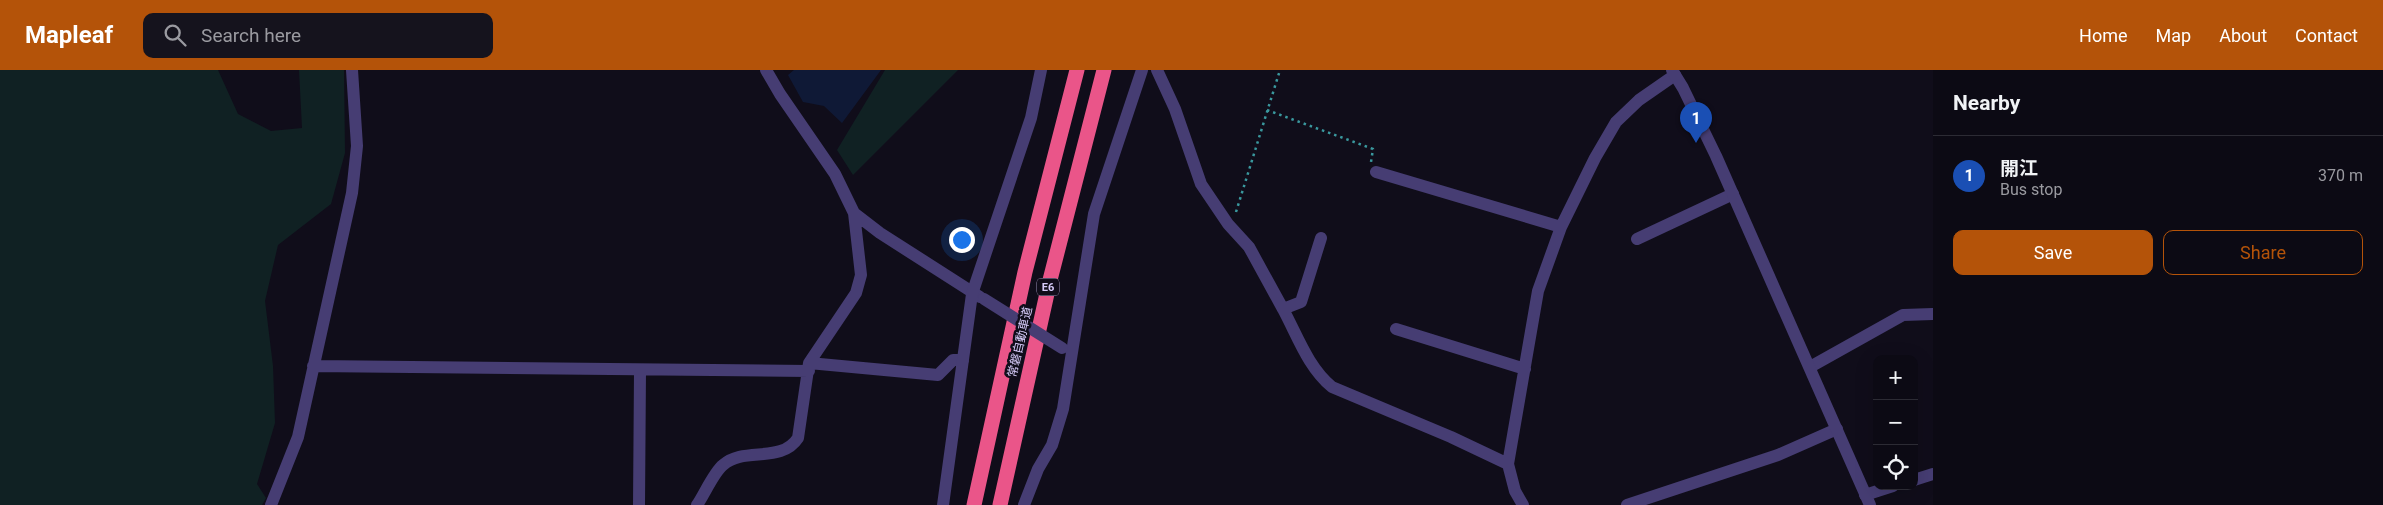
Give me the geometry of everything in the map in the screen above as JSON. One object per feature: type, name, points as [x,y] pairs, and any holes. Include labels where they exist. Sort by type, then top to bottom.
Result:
[{"type":"highway","name":"常磐自動車道","points":[[974,505],[1025,272],[1078,70]]},
{"type":"highway","name":"常磐自動車道","points":[[1000,505],[1054,261],[1104,70]]},
{"type":"street","points":[[271,505],[298,437],[352,193],[357,146],[352,70]]},
{"type":"street","points":[[698,505],[722,465],[733,460],[782,451],[792,446],[798,438],[809,367],[856,293],[861,275],[854,213],[835,174],[780,94],[766,70]]},
{"type":"street","points":[[943,505],[972,294],[1031,118],[1041,70]]},
{"type":"street","points":[[1024,505],[1038,469],[1052,445],[1063,409],[1067,350],[1094,214],[1142,70]]},
{"type":"street","points":[[1156,70],[1175,109],[1201,184],[1212,203],[1231,228],[1249,247],[1308,359],[1321,378],[1332,387],[1451,437],[1508,464]]},
{"type":"street","points":[[1523,505],[1515,491],[1508,464],[1538,291],[1561,227],[1595,158],[1616,122],[1673,72],[1733,194],[1867,500],[1886,490]]},
{"type":"street","points":[[1376,172],[1561,227]]},
{"type":"street","points":[[1637,239],[1733,194]]},
{"type":"street","points":[[854,213],[880,233],[972,294],[984,299],[1067,350]]},
{"type":"street","points":[[1283,309],[1301,302],[1321,238]]},
{"type":"street","points":[[1810,367],[1903,315],[1933,314]]},
{"type":"street","points":[[1396,329],[1525,368]]},
{"type":"street","points":[[313,366],[640,371],[809,367],[938,375],[953,360],[963,360]]},
{"type":"street","points":[[639,505],[640,371]]},
{"type":"street","points":[[1627,505],[1778,455],[1837,429]]},
{"type":"street","points":[[1918,479],[1933,474]]},
{"type":"path","points":[[1231,228],[1280,70]]},
{"type":"path","points":[[1268,110],[1373,149],[1369,171],[1376,172]]},
{"type":"shaded area","points":[[0,70],[218,70],[238,114],[271,131],[302,128],[299,70],[344,70],[345,153],[331,204],[278,245],[265,301],[273,366],[275,423],[257,484],[266,498],[262,505],[0,505]]},
{"type":"shaded area","points":[[885,70],[958,70],[853,175],[837,150]]},
{"type":"water","points":[[794,70],[881,70],[842,123],[824,106],[803,102],[788,75]]},
{"type":"place","name":"開江","points":[[1696,143]]}]
